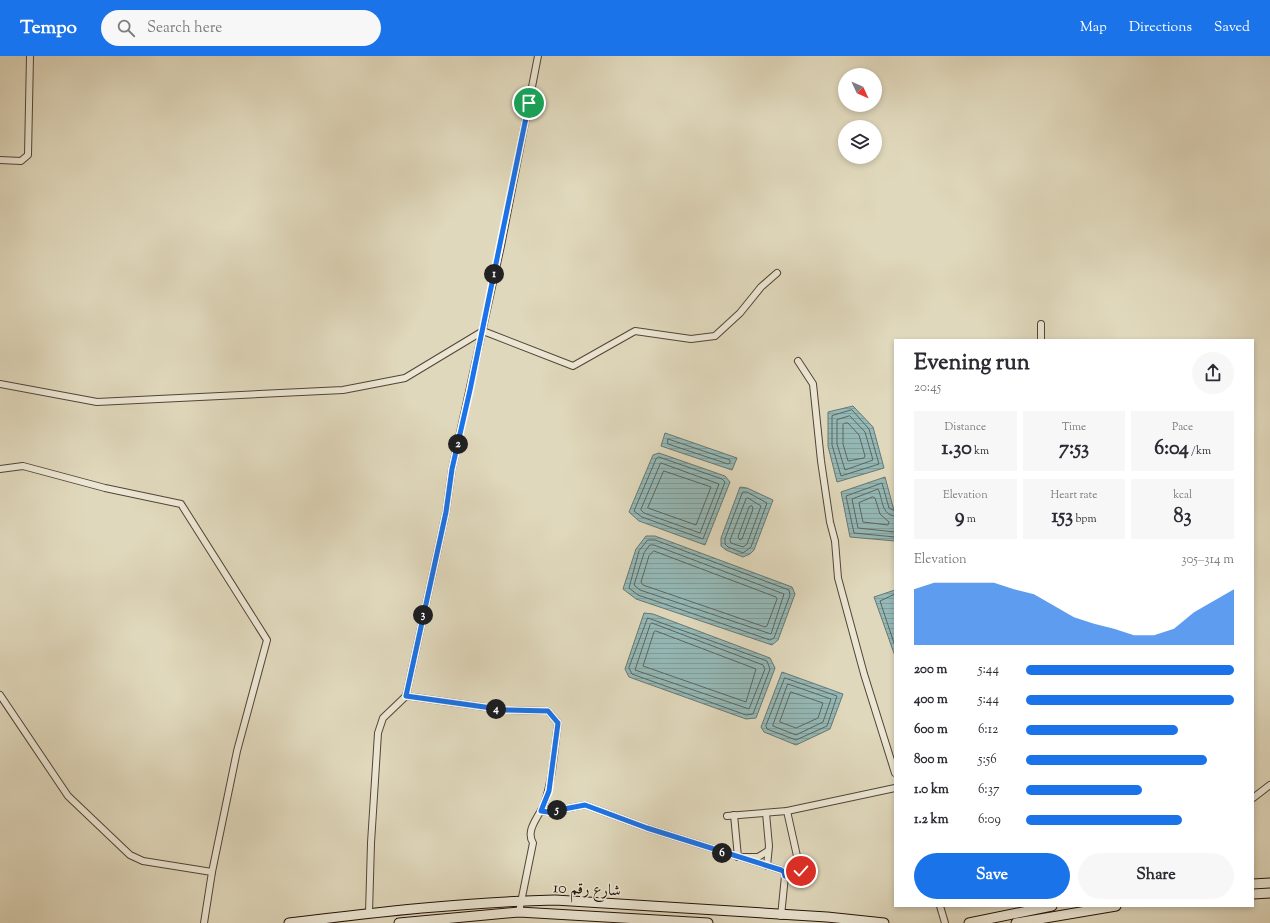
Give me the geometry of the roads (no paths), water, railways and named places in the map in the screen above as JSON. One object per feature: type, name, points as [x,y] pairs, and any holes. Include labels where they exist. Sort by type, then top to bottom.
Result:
[{"type":"main road","points":[[1254,884],[1270,883]]},
{"type":"main road","points":[[1254,894],[1270,894]]},
{"type":"main road","name":"شارع رقم 10","points":[[289,923],[369,913],[521,901],[554,900],[781,916],[827,917],[884,923]]},
{"type":"main road","points":[[969,923],[1047,907]]},
{"type":"main road","points":[[1016,923],[1110,907]]},
{"type":"main road","name":"شارع رقم 10","points":[[399,923],[519,912],[708,923]]},
{"type":"street","points":[[0,160],[21,161],[28,155],[30,56]]},
{"type":"street","points":[[369,913],[371,843],[378,733],[383,718],[406,696],[446,512],[452,469],[483,331],[538,56]]},
{"type":"street","points":[[483,331],[573,366],[636,331],[691,338],[715,336],[740,313],[761,287],[777,273]]},
{"type":"street","points":[[1041,324],[1041,339]]},
{"type":"street","points":[[0,384],[97,402],[343,390],[404,378],[483,331]]},
{"type":"street","points":[[798,361],[813,384],[821,468],[830,522],[835,541],[838,578],[864,674],[894,770]]},
{"type":"street","points":[[0,469],[23,466],[105,488],[182,504],[267,640],[237,751],[212,872],[204,923]]},
{"type":"street","points":[[0,695],[68,796],[130,854],[143,861],[212,872]]},
{"type":"street","points":[[406,696],[506,710],[548,711],[558,723],[549,791],[541,811],[531,828],[530,837],[533,843],[519,912]]},
{"type":"street","points":[[1254,797],[1270,785]]},
{"type":"street","points":[[727,816],[787,811],[894,788]]},
{"type":"street","points":[[541,811],[548,812],[585,805],[647,828],[783,871],[785,876],[781,916]]},
{"type":"street","points":[[785,876],[797,877],[801,874],[787,811]]},
{"type":"street","points":[[766,813],[768,851],[767,866]]},
{"type":"street","points":[[734,815],[738,857]]},
{"type":"street","points":[[738,857],[758,857],[764,855],[768,851]]},
{"type":"street","points":[[940,907],[945,923]]},
{"type":"water","points":[[853,406],[873,427],[884,468],[837,482],[828,446],[828,412]]},
{"type":"water","points":[[665,433],[737,458],[732,470],[661,446]]},
{"type":"water","points":[[659,453],[725,476],[730,482],[705,545],[639,521],[629,512],[653,455]]},
{"type":"water","points":[[885,477],[894,510],[894,541],[850,537],[841,492]]},
{"type":"water","points":[[740,487],[747,488],[773,500],[754,550],[750,554],[743,557],[726,550],[721,546],[721,538]]},
{"type":"water","points":[[646,536],[655,536],[792,587],[795,594],[778,640],[772,645],[636,599],[623,589],[636,549]]},
{"type":"water","points":[[894,590],[894,653],[874,597]]},
{"type":"water","points":[[644,613],[653,614],[770,658],[775,668],[756,718],[746,719],[629,677],[625,669]]},
{"type":"water","points":[[782,672],[843,694],[830,729],[796,745],[764,732],[761,727]]}]
